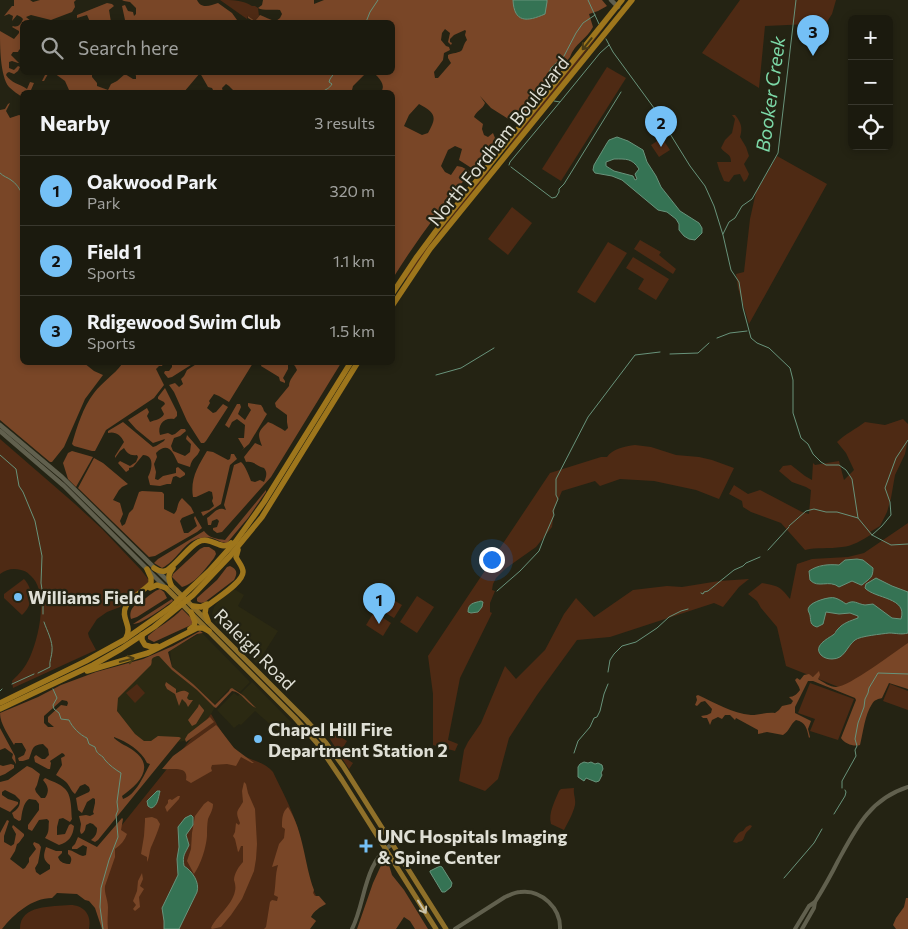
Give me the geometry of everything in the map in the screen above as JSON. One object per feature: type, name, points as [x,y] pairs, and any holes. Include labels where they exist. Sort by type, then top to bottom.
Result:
[{"type":"highway","name":"North Fordham Boulevard","points":[[395,290],[436,231],[622,0]]},
{"type":"highway","name":"North Fordham Boulevard","points":[[395,301],[438,238],[632,0]]},
{"type":"highway","points":[[400,293],[404,281],[402,279]]},
{"type":"highway","points":[[222,561],[264,502],[318,416],[353,365]]},
{"type":"highway","points":[[0,709],[100,661],[142,635],[191,592],[243,542],[262,517],[307,445],[353,365]]},
{"type":"highway","points":[[307,445],[306,441],[318,420],[318,416]]},
{"type":"highway","points":[[124,640],[129,630],[124,615],[125,609],[129,602],[151,584],[150,568],[163,571],[169,569],[202,540],[212,541],[222,546],[236,541]]},
{"type":"highway","points":[[208,621],[205,612],[206,607],[241,578],[243,569],[236,556],[243,542]]},
{"type":"highway","points":[[144,627],[135,628],[130,624],[127,615],[129,606],[153,586],[168,586],[170,572],[198,546],[206,543],[215,546],[220,550],[222,561]]},
{"type":"highway","points":[[142,635],[145,645],[156,647],[194,626],[195,620],[192,609],[205,606],[238,580],[241,572],[240,566],[232,561],[222,561]]},
{"type":"highway","points":[[0,703],[86,661],[124,640],[173,608]]},
{"type":"highway","points":[[63,680],[140,656],[197,628],[211,629]]},
{"type":"main road","points":[[611,0],[622,12]]},
{"type":"main road","name":"Raleigh Road","points":[[0,425],[62,477],[192,609],[304,727],[342,780],[436,929]]},
{"type":"main road","name":"Raleigh Road","points":[[0,431],[64,486],[150,568]]},
{"type":"main road","name":"Raleigh Road","points":[[192,609],[208,621],[211,629],[309,724],[337,757],[446,929]]},
{"type":"main road","points":[[342,780],[349,782],[355,790],[359,791]]},
{"type":"street","points":[[795,929],[809,906],[814,902],[864,816],[884,798],[908,787]]},
{"type":"street","points":[[352,929],[358,918],[369,875],[380,857],[392,844]]},
{"type":"street","points":[[455,929],[505,897],[514,893],[526,892],[539,895],[549,902],[558,916],[560,929]]},
{"type":"street","points":[[802,929],[814,908],[814,902]]},
{"type":"shaded area","points":[[14,0],[30,0],[33,2],[40,0],[76,0],[72,12],[51,20],[31,15],[26,17],[30,20],[22,20],[17,15],[12,21],[13,16],[9,14],[4,16],[14,6]]},
{"type":"shaded area","points":[[122,0],[197,0],[201,5],[206,6],[218,3],[232,13],[237,20],[125,20],[122,6],[125,5],[128,11],[133,12],[134,16],[136,8],[130,2]]},
{"type":"shaded area","points":[[220,0],[237,1],[258,8],[259,16],[256,20],[248,16],[247,19]]},
{"type":"shaded area","points":[[263,0],[314,0],[314,4],[324,0],[513,0],[517,15],[547,2],[547,0],[602,0],[607,6],[589,14],[593,27],[519,122],[513,122],[491,108],[480,96],[485,103],[474,117],[483,124],[484,135],[488,137],[493,133],[496,144],[476,168],[473,169],[459,160],[462,149],[455,146],[448,150],[441,166],[445,172],[451,175],[457,166],[471,172],[430,224],[395,275],[395,90],[382,90],[383,84],[376,75],[395,75],[395,20],[277,20],[282,14],[280,10],[258,8],[262,5]],"holes":[[[445,29],[450,33],[448,42],[451,45],[450,39],[465,30],[467,40],[461,51],[448,55],[451,63],[438,78],[435,78],[434,72],[443,60],[444,53],[450,50],[441,40],[442,33]],[[419,104],[429,110],[434,119],[428,133],[422,135],[404,126],[409,115]]]},
{"type":"shaded area","points":[[513,0],[547,0],[545,14],[523,19],[516,13]]},
{"type":"shaded area","points":[[740,0],[836,0],[832,14],[821,31],[810,24],[765,26],[759,88],[702,53]]},
{"type":"shaded area","points":[[107,3],[114,6],[109,10],[111,20],[89,20],[87,15],[77,18],[77,15]]},
{"type":"shaded area","points":[[614,14],[561,85],[499,160],[527,121]]},
{"type":"shaded area","points":[[260,15],[272,20],[256,20]]},
{"type":"shaded area","points":[[20,24],[20,49],[11,55],[19,63],[9,62],[9,68],[14,70],[18,66],[20,67],[14,74],[9,72],[6,75],[13,82],[27,89],[30,82],[34,83],[31,90],[20,90],[20,95],[9,87],[4,76],[1,60],[0,31],[14,39],[19,31],[12,27]]},
{"type":"shaded area","points":[[607,67],[626,78],[561,181],[542,169]]},
{"type":"shaded area","points":[[57,75],[92,75],[97,86],[108,90],[69,90],[65,81]]},
{"type":"shaded area","points":[[124,75],[136,79],[136,75],[198,75],[186,90],[108,90],[111,84]]},
{"type":"shaded area","points":[[201,75],[364,75],[353,86],[352,90],[233,90],[226,84],[222,90],[213,90],[208,87]]},
{"type":"shaded area","points":[[10,103],[6,111],[10,118],[20,115],[20,365],[86,365],[103,375],[85,399],[64,447],[52,462],[0,420],[0,110],[5,109]]},
{"type":"shaded area","points":[[732,115],[735,115],[740,123],[740,137],[749,156],[744,164],[749,174],[744,182],[740,174],[734,175],[729,182],[724,181],[717,162],[731,162],[729,155],[721,148],[725,140],[732,133],[735,119]]},
{"type":"shaded area","points":[[617,137],[643,150],[647,162],[661,187],[680,211],[699,223],[702,228],[702,233],[695,240],[684,236],[679,230],[679,224],[676,219],[667,212],[658,210],[622,180],[595,173],[593,170],[594,165],[609,140]],"holes":[[[614,159],[628,160],[634,163],[639,169],[635,174],[637,179],[635,180],[633,176],[614,171],[606,166],[606,162]]]},
{"type":"shaded area","points":[[662,138],[670,150],[659,157],[651,145]]},
{"type":"shaded area","points":[[777,156],[827,184],[749,324],[738,288],[736,274],[744,272],[750,219],[756,192]]},
{"type":"shaded area","points":[[491,166],[407,280],[406,276],[418,259]]},
{"type":"shaded area","points":[[512,207],[532,223],[508,255],[488,239]]},
{"type":"shaded area","points":[[640,240],[661,252],[659,255],[676,269],[673,274],[634,249]]},
{"type":"shaded area","points":[[608,242],[627,253],[595,303],[577,292]]},
{"type":"shaded area","points":[[633,257],[669,279],[656,300],[638,289],[644,279],[626,268]]},
{"type":"shaded area","points":[[121,365],[162,365],[156,369],[164,385],[154,398],[106,430],[95,451],[74,446],[72,444],[87,404],[97,389]]},
{"type":"shaded area","points":[[172,365],[191,365],[168,378],[164,373]]},
{"type":"shaded area","points":[[195,365],[252,365],[229,402],[214,394],[209,401],[210,403],[207,408],[213,413],[223,404],[228,407],[204,443],[201,443],[187,421],[169,385],[175,383],[179,387],[183,384],[181,379],[187,370]]},
{"type":"shaded area","points":[[288,365],[283,378],[285,383],[280,381],[279,377],[261,366]]},
{"type":"shaded area","points":[[340,365],[271,477],[222,532],[217,533],[213,528],[217,527],[219,521],[217,519],[212,521],[211,525],[208,525],[207,518],[218,509],[226,510],[224,505],[234,465],[241,462],[251,481],[260,480],[264,482],[266,473],[264,468],[251,462],[246,462],[244,457],[255,443],[262,446],[259,433],[268,422],[285,431],[288,428],[287,415],[276,407],[275,403],[289,386],[297,370],[295,366]]},
{"type":"shaded area","points":[[165,388],[177,412],[177,416],[174,419],[167,419],[162,422],[159,431],[160,435],[168,433],[172,435],[181,429],[185,429],[186,431],[180,436],[174,438],[171,446],[173,451],[185,456],[190,452],[191,444],[186,439],[187,435],[200,450],[190,467],[178,463],[170,449],[164,448],[160,450],[156,453],[157,457],[154,464],[155,479],[158,480],[163,476],[176,473],[176,468],[178,467],[185,475],[180,478],[173,477],[171,484],[150,485],[148,477],[152,463],[149,457],[143,455],[133,467],[129,468],[126,472],[118,463],[120,461],[130,466],[136,462],[138,457],[137,455],[129,454],[124,448],[115,458],[124,442],[117,434],[108,433],[108,431],[123,422],[153,447],[164,441],[165,439],[153,443],[128,420],[147,408],[149,412],[147,416],[150,422],[162,417],[164,414],[161,408],[165,404],[158,397]]},
{"type":"shaded area","points":[[248,403],[261,405],[267,414],[249,444],[241,451],[244,448],[238,438],[244,438],[245,425],[237,419],[232,422],[229,428],[225,425],[237,404],[240,404],[241,407],[238,414],[245,420],[251,410]]},
{"type":"shaded area","points":[[903,419],[908,424],[908,439],[905,454],[895,475],[887,512],[880,526],[870,532],[872,534],[854,544],[842,547],[805,550],[781,523],[751,512],[743,507],[742,501],[729,494],[734,485],[748,494],[760,490],[809,514],[811,490],[792,482],[779,471],[783,466],[791,465],[812,480],[813,463],[815,465],[839,461],[844,480],[854,470],[846,453],[837,442],[865,422],[885,425]]},
{"type":"shaded area","points":[[0,439],[102,529],[148,579],[148,583],[120,607],[107,612],[97,619],[88,633],[96,650],[13,688],[12,681],[24,667],[33,648],[39,627],[41,603],[36,583],[27,572],[13,569],[0,574]]},
{"type":"shaded area","points":[[635,445],[651,447],[676,455],[712,460],[734,468],[719,499],[696,490],[654,481],[620,479],[600,486],[595,481],[562,491],[555,507],[552,527],[536,547],[505,569],[493,584],[492,590],[495,591],[490,603],[490,612],[492,613],[460,678],[448,740],[458,744],[455,751],[433,745],[433,694],[428,656],[550,473],[601,457],[607,457],[615,450]]},
{"type":"shaded area","points":[[72,451],[93,457],[76,487],[68,479],[63,463],[68,453]]},
{"type":"shaded area","points":[[207,451],[228,460],[231,454],[234,454],[237,459],[230,465],[221,504],[203,516],[201,512],[209,510],[214,506],[212,492],[209,491],[193,497],[192,490],[198,467]]},
{"type":"shaded area","points":[[94,458],[128,484],[119,490],[113,500],[120,503],[123,514],[120,521],[122,526],[133,509],[139,492],[142,491],[162,492],[164,494],[164,509],[174,514],[182,498],[194,513],[182,518],[180,521],[184,533],[188,533],[197,526],[195,516],[202,528],[155,556],[149,557],[78,488]]},
{"type":"shaded area","points":[[266,490],[248,518],[227,543],[211,538],[200,538],[189,543],[172,561],[162,568],[154,563],[204,531],[211,537],[225,540]]},
{"type":"shaded area","points":[[908,523],[908,685],[886,682],[846,690],[786,666],[777,627],[757,601],[748,594],[762,583],[778,587],[790,599],[797,564],[812,559],[848,557],[864,553]]},
{"type":"shaded area","points":[[204,547],[209,547],[215,551],[214,558],[196,579],[182,587],[172,577],[173,574]]},
{"type":"shaded area","points":[[845,560],[863,560],[873,568],[872,576],[862,585],[852,581],[839,587],[831,584],[816,584],[810,580],[809,571],[816,567],[839,565]]},
{"type":"shaded area","points":[[230,566],[236,571],[234,580],[205,602],[197,601],[197,598]]},
{"type":"shaded area","points":[[876,578],[908,592],[908,633],[889,633],[861,637],[855,640],[840,657],[828,659],[823,657],[819,652],[822,643],[842,625],[858,618],[858,616],[850,613],[826,612],[823,624],[817,627],[811,623],[808,608],[817,601],[833,598],[846,604],[853,602],[865,605],[873,604],[892,618],[901,619],[902,612],[900,606],[865,588],[866,584]]},
{"type":"shaded area","name":"Williams Field","points":[[24,579],[31,597],[26,611],[22,615],[4,598],[4,594]]},
{"type":"shaded area","points":[[749,579],[739,587],[723,607],[714,603],[610,637],[577,640],[537,695],[509,738],[498,779],[485,791],[459,781],[464,750],[481,723],[505,666],[516,679],[545,650],[564,614],[576,598],[594,617],[633,590],[667,586],[682,587],[719,581]]},
{"type":"shaded area","points":[[160,589],[167,598],[131,619],[130,615],[134,606]]},
{"type":"shaded area","points":[[234,589],[244,595],[238,606],[278,631],[257,664],[215,622],[212,614],[214,607],[220,599]]},
{"type":"shaded area","points":[[385,595],[402,605],[394,618],[377,608]]},
{"type":"shaded area","points":[[417,596],[434,607],[417,633],[400,622]]},
{"type":"shaded area","points":[[172,599],[173,601],[153,615],[133,624]]},
{"type":"shaded area","points":[[483,602],[482,607],[478,612],[468,612],[470,605]]},
{"type":"shaded area","points":[[182,609],[192,619],[191,625],[154,642],[148,639],[148,636]]},
{"type":"shaded area","points":[[374,612],[391,623],[383,636],[366,625]]},
{"type":"shaded area","points":[[200,631],[203,633],[197,634],[168,652],[172,667],[215,705],[232,688],[244,696],[256,708],[239,694],[232,691],[216,708],[172,670],[159,656],[153,658],[151,665],[118,698],[117,711],[135,734],[144,741],[151,741],[158,736],[181,738],[95,842],[91,840],[96,834],[97,828],[90,823],[86,825],[85,830],[81,834],[79,816],[94,814],[95,799],[93,798],[87,802],[82,813],[78,810],[76,798],[89,792],[89,787],[85,784],[80,786],[75,794],[66,782],[56,775],[62,765],[61,758],[65,756],[62,753],[50,761],[50,769],[35,762],[34,757],[36,755],[45,759],[49,755],[48,749],[43,744],[34,747],[29,759],[19,761],[18,758],[24,755],[26,750],[22,743],[15,743],[14,745],[3,726],[0,713],[61,685],[96,672],[143,659],[173,646]],"holes":[[[62,700],[67,701],[67,706],[61,705],[48,717],[48,722],[54,727],[48,727],[44,723],[44,716]],[[114,737],[133,747],[150,764],[136,789],[123,799],[122,796],[139,781],[144,769],[144,763],[134,751]]]},
{"type":"shaded area","points":[[199,634],[203,634],[250,682],[240,692],[235,689],[229,689],[215,704],[200,691],[215,707],[190,740],[143,748],[106,704],[152,657],[160,653],[174,671],[197,688],[172,667],[170,650]]},
{"type":"shaded area","points":[[908,643],[908,689],[889,683],[882,698],[874,702],[870,708],[860,745],[855,746],[841,738],[856,700],[855,698],[813,681],[808,681],[795,707],[795,713],[811,721],[808,729],[809,738],[804,724],[796,720],[783,735],[767,732],[758,734],[758,730],[736,718],[735,720],[730,715],[725,715],[722,719],[718,717],[712,720],[710,725],[707,718],[701,716],[711,713],[712,709],[705,701],[697,706],[695,705],[696,696],[698,695],[744,714],[775,713],[782,706],[791,704],[793,701],[789,697],[795,695],[800,690],[795,680],[797,678],[800,680],[804,675],[809,674],[813,677],[819,671],[818,679],[836,687],[861,675]]},
{"type":"shaded area","points":[[166,682],[176,689],[176,693],[184,691],[189,693],[187,698],[193,700],[188,707],[182,699],[179,706],[175,694],[167,689]]},
{"type":"shaded area","points":[[252,682],[292,723],[281,734],[255,711],[241,725],[239,724],[234,728],[217,710],[234,693],[238,696]]},
{"type":"shaded area","points":[[810,683],[854,699],[838,740],[810,731],[815,719],[798,713]]},
{"type":"shaded area","points":[[137,684],[145,693],[135,703],[126,693]]},
{"type":"shaded area","points":[[890,684],[908,691],[908,710],[883,701]]},
{"type":"shaded area","points":[[199,704],[204,711],[196,724],[192,726],[188,720]]},
{"type":"shaded area","points":[[211,714],[224,736],[237,751],[266,766],[273,772],[295,819],[307,872],[317,897],[297,929],[106,929],[92,898],[73,886]]},
{"type":"shaded area","points":[[210,717],[214,722],[186,742],[185,739],[188,734]]},
{"type":"shaded area","points":[[216,725],[234,748],[254,763],[241,757],[236,766],[227,764],[212,765],[212,771],[191,783],[186,780],[185,772],[182,770],[162,769],[173,756]]},
{"type":"shaded area","points":[[0,728],[15,756],[16,764],[12,758],[13,754],[5,748],[0,750]]},
{"type":"shaded area","points":[[331,731],[347,741],[339,754],[328,736]]},
{"type":"shaded area","points":[[340,754],[353,763],[349,769]]},
{"type":"shaded area","points":[[584,762],[602,765],[602,775],[599,781],[596,782],[586,778],[584,781],[578,777],[578,767]]},
{"type":"shaded area","points":[[0,765],[14,765],[14,768],[0,776]]},
{"type":"shaded area","points":[[27,766],[40,774],[35,789],[41,798],[45,798],[48,793],[47,786],[43,780],[45,778],[57,783],[67,791],[71,802],[72,819],[70,822],[63,818],[59,819],[57,835],[65,834],[69,825],[74,826],[70,838],[62,844],[59,845],[45,838],[48,833],[49,821],[47,819],[39,820],[32,831],[28,829],[28,825],[39,810],[39,804],[36,800],[29,799],[25,803],[21,820],[19,821],[14,818],[12,813],[20,804],[20,800],[15,795],[5,790],[2,792],[2,795],[18,802],[18,804],[10,812],[0,807],[0,782],[8,780]]},
{"type":"shaded area","points":[[244,782],[255,809],[257,844],[254,871],[242,899],[231,915],[221,927],[212,929],[214,923],[228,906],[233,896],[235,875],[243,862],[243,846],[241,846],[238,852],[233,836],[236,823],[239,825],[240,823],[237,814],[243,802],[242,791]]},
{"type":"shaded area","points":[[574,788],[575,805],[564,830],[551,824],[551,811],[561,789]]},
{"type":"shaded area","points":[[157,791],[160,791],[157,801],[151,808],[148,806],[147,801]]},
{"type":"shaded area","points":[[180,796],[179,799],[167,812],[165,807],[168,800]]},
{"type":"shaded area","points":[[208,801],[213,804],[207,825],[206,846],[194,874],[187,861],[191,849],[195,816]]},
{"type":"shaded area","points":[[288,807],[301,837],[314,890],[313,893],[315,896],[319,896],[326,904],[317,909],[312,915],[311,917],[316,921],[310,929],[264,929],[266,927],[270,902],[272,900],[277,901],[278,897],[274,895],[278,865],[272,867],[279,844],[284,838],[285,829],[282,827],[282,818]]},
{"type":"shaded area","points":[[191,815],[193,817],[193,825],[186,835],[189,845],[183,862],[184,866],[192,874],[198,888],[179,929],[164,929],[162,908],[178,875],[178,827],[185,818]]},
{"type":"shaded area","points":[[152,817],[157,819],[160,824],[147,862],[147,857],[141,854],[145,818]]},
{"type":"shaded area","points":[[122,818],[121,830],[127,834],[115,849],[115,857],[105,886],[108,904],[108,929],[102,929],[95,908],[89,901],[77,894],[57,893],[52,898],[37,901],[24,908],[0,929],[0,833],[7,820],[9,821],[4,842],[11,846],[14,844],[16,834],[12,827],[13,825],[24,834],[10,859],[23,869],[25,868],[29,858],[36,849],[33,844],[34,842],[39,844],[41,847],[38,863],[35,868],[36,872],[40,875],[50,869],[50,865],[44,858],[46,847],[62,851],[58,857],[60,861],[70,864],[71,859],[68,850],[83,856],[86,855],[87,847],[83,845],[77,849],[72,849],[78,837],[97,847]]},
{"type":"shaded area","points":[[750,825],[752,826],[743,840],[737,843],[733,842],[738,834]]},
{"type":"shaded area","points":[[384,859],[386,859],[389,865],[392,875],[404,890],[428,929],[415,929],[410,921],[404,917],[396,929],[357,929],[373,883]]},
{"type":"shaded area","points":[[440,866],[452,883],[451,887],[445,892],[442,892],[430,872]]},
{"type":"shaded area","points":[[142,873],[143,879],[140,886],[144,889],[139,897],[140,907],[135,911],[133,909],[136,905],[133,901]]},
{"type":"shaded area","points":[[906,898],[908,898],[908,929],[896,929],[893,925],[904,907]]},
{"type":"shaded area","points":[[75,905],[86,912],[90,924],[89,929],[20,929],[21,921],[31,911],[38,908]]},
{"type":"waterway","points":[[367,20],[378,0]]},
{"type":"waterway","points":[[588,0],[599,24]]},
{"type":"waterway","name":"Booker Creek","points":[[723,234],[729,222],[735,218],[742,206],[752,199],[778,153],[796,0]]},
{"type":"waterway","points":[[547,87],[551,68],[564,56],[583,23],[595,15]]},
{"type":"waterway","points":[[606,39],[705,186],[714,206],[723,235],[731,270],[739,282],[743,308],[751,338],[769,348],[790,368],[793,380],[793,413],[801,438],[808,444],[813,454],[821,462],[826,465],[839,465],[846,470],[852,479],[858,518],[872,535],[891,545],[908,544]]},
{"type":"waterway","points":[[554,101],[560,102],[600,53],[609,45]]},
{"type":"waterway","points":[[326,90],[332,84],[329,82],[333,75]]},
{"type":"waterway","points":[[511,167],[552,198],[556,197],[559,189],[564,184],[621,92]]},
{"type":"waterway","points":[[509,165],[560,102]]},
{"type":"waterway","points":[[0,173],[15,183],[20,190]]},
{"type":"waterway","points":[[717,338],[730,333],[747,331]]},
{"type":"waterway","points":[[670,354],[698,353],[709,343]]},
{"type":"waterway","points":[[436,375],[461,368],[494,348]]},
{"type":"waterway","points":[[497,591],[539,551],[554,515],[553,511],[558,499],[556,495],[556,479],[588,417],[635,355],[660,352]]},
{"type":"waterway","points":[[872,535],[891,515],[890,502],[885,488],[896,458],[908,440]]},
{"type":"waterway","points":[[0,455],[16,469],[19,486],[35,521],[42,556],[43,614]]},
{"type":"waterway","points":[[789,526],[806,511],[814,509],[837,512],[858,518]]},
{"type":"waterway","points":[[768,550],[789,527]]},
{"type":"waterway","points":[[701,593],[703,594],[708,591],[734,570],[760,557]]},
{"type":"waterway","points":[[608,672],[610,660],[622,646],[636,642],[657,628],[669,617],[688,609]]},
{"type":"waterway","points":[[38,673],[50,667],[52,653],[51,640],[44,622]]},
{"type":"waterway","points":[[842,788],[842,781],[856,756],[855,750],[857,746],[855,739],[858,723],[869,688],[878,673],[908,674]]},
{"type":"waterway","points":[[12,684],[34,674]]},
{"type":"waterway","points":[[574,753],[578,741],[600,711],[608,684]]},
{"type":"waterway","points":[[53,689],[57,698],[53,705],[54,709],[59,713],[61,719],[69,720],[76,730],[87,738],[89,744],[95,747],[96,751],[121,773],[116,815],[118,837],[101,888],[100,907],[103,929]]},
{"type":"waterway","points":[[834,814],[845,796],[845,790]]},
{"type":"waterway","points":[[784,878],[814,843],[822,829]]},
{"type":"place","name":"Rdigewood Swim Club","points":[[813,56]]},
{"type":"place","name":"Field 1","points":[[661,147]]},
{"type":"place","name":"Williams Field","points":[[18,597]]},
{"type":"place","name":"Oakwood Park","points":[[379,624]]},
{"type":"place","name":"Chapel Hill Fire Department Station 2","points":[[258,739]]},
{"type":"place","name":"UNC Hospitals Imaging & Spine Center","points":[[366,846]]}]
